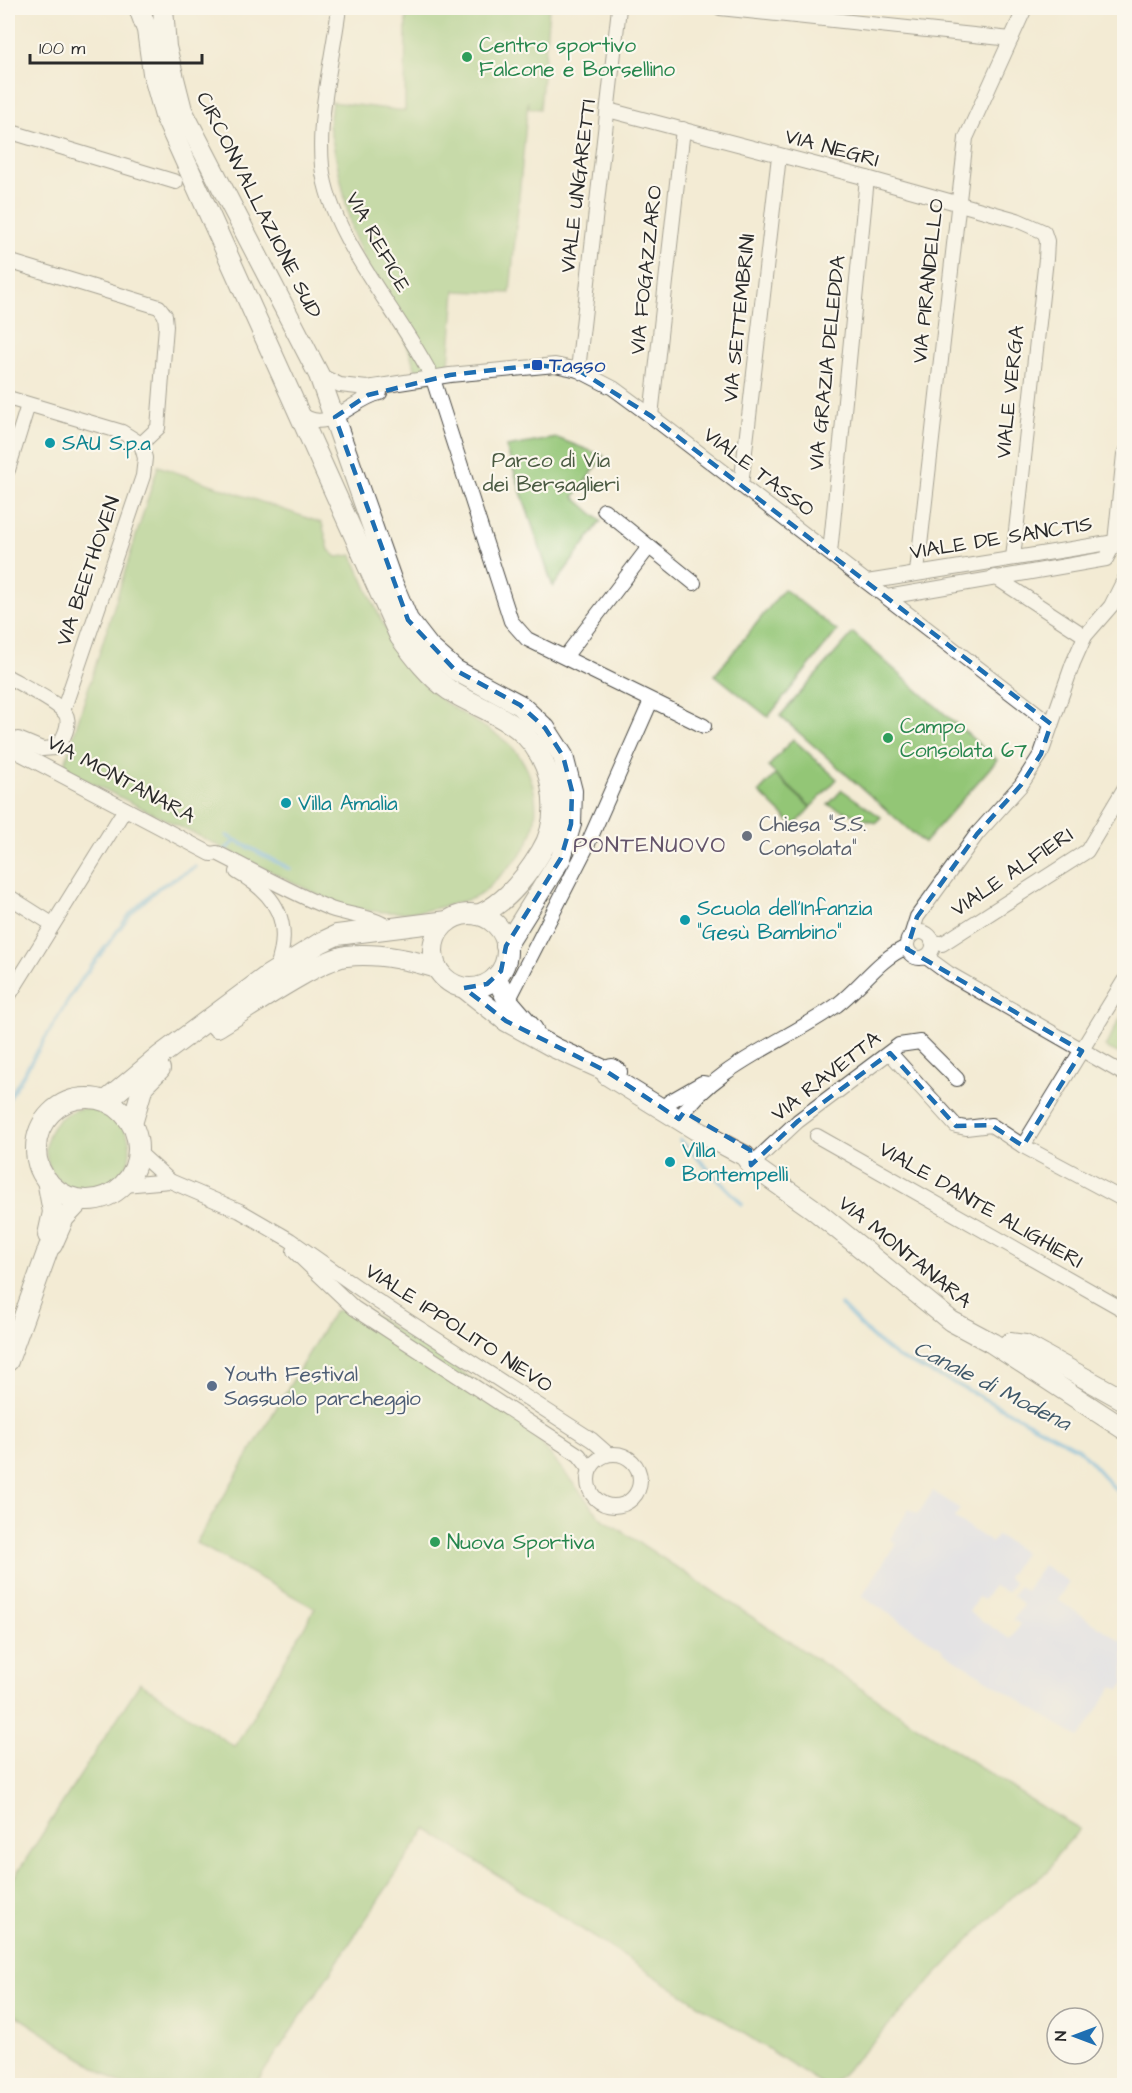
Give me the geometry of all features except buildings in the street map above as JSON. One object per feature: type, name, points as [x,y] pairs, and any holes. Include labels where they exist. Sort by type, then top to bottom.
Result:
[{"type":"main road","name":"CIRCONVALLAZIONE SUD","points":[[106,1101],[161,1055],[276,970],[337,936],[448,921],[462,915],[478,915],[506,898],[530,871],[544,847],[553,818],[553,796],[548,772],[536,748],[518,729],[449,689],[422,666],[400,637],[165,116],[153,73],[147,30],[140,8]]},
{"type":"main road","name":"CIRCONVALLAZIONE SUD","points":[[163,8],[166,47],[175,89],[190,129],[319,375],[392,582],[408,620],[429,647],[455,670],[520,705],[545,728],[562,756],[572,791],[571,824],[561,858],[514,938],[506,946],[505,963],[496,977]]},
{"type":"main road","points":[[478,915],[497,926],[506,946]]},
{"type":"main road","points":[[437,968],[434,942],[448,921]]},
{"type":"main road","points":[[132,1124],[142,1086],[179,1050],[321,965],[345,957],[371,955],[414,961],[437,968],[453,984],[464,988],[487,984],[496,977]]},
{"type":"main road","name":"VIA MONTANARA","points":[[496,977],[508,1001],[543,1041]]},
{"type":"main road","name":"VIA MONTANARA","points":[[464,988],[506,1021],[606,1071],[608,1076],[750,1150],[751,1165],[812,1208],[943,1316],[1001,1349],[1125,1429]]},
{"type":"main road","points":[[47,1180],[68,1196],[81,1200],[96,1199],[111,1194],[124,1185],[131,1175],[138,1152],[132,1124],[121,1110],[106,1101],[90,1097],[73,1099],[59,1106],[46,1118],[39,1132],[36,1149],[39,1165],[47,1180],[53,1212],[47,1242],[49,1247]]},
{"type":"main road","points":[[8,1361],[49,1247],[64,1218],[81,1200]]},
{"type":"main road","points":[[1001,1349],[1010,1343],[1025,1345],[1125,1400]]},
{"type":"street","name":"VIA REFICE","points":[[339,8],[321,150],[330,203],[352,246],[423,358],[433,379],[511,621],[527,639],[704,726]]},
{"type":"street","name":"VIALE UNGARETTI","points":[[578,370],[619,8]]},
{"type":"street","points":[[720,8],[1011,39]]},
{"type":"street","name":"VIA PIRANDELLO","points":[[917,572],[966,138],[1025,8]]},
{"type":"street","name":"VIA NEGRI","points":[[608,110],[867,178],[1030,225],[1044,232]]},
{"type":"street","name":"VIA FOGAZZARO","points":[[651,416],[683,129]]},
{"type":"street","points":[[8,131],[176,182]]},
{"type":"street","name":"VIA SETTEMBRINI","points":[[741,486],[778,156]]},
{"type":"street","name":"VIA GRAZIA DELEDDA","points":[[830,553],[867,178]]},
{"type":"street","name":"VIALE VERGA","points":[[1013,558],[1046,259],[1047,241],[1044,232]]},
{"type":"street","points":[[8,261],[159,308],[165,315],[166,326],[158,428],[141,444],[122,432],[8,398]]},
{"type":"street","name":"VIALE TASSO","points":[[319,375],[340,385],[367,388],[537,365],[578,370],[613,388],[651,416],[1051,724]]},
{"type":"street","name":"VIALE TASSO","points":[[335,417],[368,395],[397,389],[401,384]]},
{"type":"street","points":[[8,470],[28,405]]},
{"type":"street","points":[[299,412],[310,420],[320,422],[335,417]]},
{"type":"street","name":"VIA BEETHOVEN","points":[[8,747],[18,739],[42,749],[55,748],[67,726],[66,714],[63,711],[143,476],[145,458],[141,444]]},
{"type":"street","points":[[1115,542],[1125,454]]},
{"type":"street","points":[[604,510],[694,583]]},
{"type":"street","name":"VIALE DE SANCTIS","points":[[867,582],[917,572],[1115,542]]},
{"type":"street","name":"VIALE DE SANCTIS","points":[[887,597],[1106,559],[1115,542]]},
{"type":"street","points":[[565,657],[649,547]]},
{"type":"street","points":[[995,577],[1085,636]]},
{"type":"street","points":[[1125,580],[1111,606],[1085,636],[1041,754],[1021,785],[977,834],[917,916],[909,942],[914,957],[926,957],[948,973],[1125,1074]]},
{"type":"street","points":[[8,677],[63,711]]},
{"type":"street","points":[[508,1001],[586,848],[651,701]]},
{"type":"street","name":"VIA MONTANARA","points":[[8,747],[212,854],[217,853],[331,909],[356,918],[381,922],[389,929]]},
{"type":"street","name":"VIALE ALFIERI","points":[[932,941],[942,944],[1087,851],[1125,789]]},
{"type":"street","points":[[8,997],[125,808]]},
{"type":"street","name":"VIA MONTANARA","points":[[212,854],[214,859],[262,888],[276,906],[283,937],[276,970]]},
{"type":"street","points":[[8,896],[52,924]]},
{"type":"street","points":[[677,1111],[708,1084],[838,1004],[891,956],[923,933],[932,941],[933,948],[926,957]]},
{"type":"street","points":[[1023,1146],[1125,981]]},
{"type":"street","name":"VIA RAVETTA","points":[[751,1165],[798,1121],[899,1045],[920,1042],[957,1079]]},
{"type":"street","points":[[890,1053],[956,1126],[966,1128],[991,1125],[1023,1146],[1125,1200]]},
{"type":"street","name":"VIALE DANTE ALIGHIERI","points":[[817,1136],[1125,1310]]},
{"type":"street","name":"VIALE IPPOLITO NIEVO","points":[[138,1152],[170,1181],[240,1211],[592,1440],[608,1454]]},
{"type":"street","name":"VIALE IPPOLITO NIEVO","points":[[124,1185],[170,1181]]},
{"type":"street","name":"VIALE IPPOLITO NIEVO","points":[[286,1240],[286,1244],[354,1308],[579,1455],[590,1469]]},
{"type":"street","points":[[608,1454],[628,1458],[637,1468],[640,1483],[632,1499],[613,1506],[598,1501],[589,1490],[590,1469],[597,1460],[608,1454]]},
{"type":"highlighted area","points":[[537,365],[578,370],[651,416],[1051,724],[1041,754],[1021,785],[977,834],[917,917],[907,949],[1082,1051],[1023,1146],[991,1125],[956,1126],[890,1053],[798,1121],[751,1165],[750,1150],[684,1112],[679,1119],[606,1071],[506,1021],[464,988],[487,984],[501,971],[506,946],[561,858],[571,824],[572,791],[563,756],[545,728],[520,705],[455,670],[408,620],[335,417],[368,395],[450,375]]},
{"type":"shaded area","points":[[933,1491],[960,1509],[954,1518],[992,1543],[997,1535],[1024,1552],[1007,1578],[1014,1583],[1007,1592],[993,1586],[984,1600],[978,1597],[969,1612],[1010,1639],[1020,1624],[1013,1620],[1023,1605],[1013,1595],[1019,1586],[1026,1591],[1043,1565],[1069,1582],[1058,1600],[1122,1642],[1124,1638],[1124,1682],[1120,1690],[1113,1686],[1079,1738],[942,1651],[943,1649],[862,1596],[896,1543],[890,1539],[909,1509],[918,1514]]},
{"type":"green space","points":[[406,8],[549,8],[540,109],[529,108],[528,101],[510,293],[455,291],[448,376],[420,383],[405,338],[369,270],[352,231],[329,126],[332,102],[405,111]]},
{"type":"green space","name":"Parco di Via dei Bersaglieri","points":[[557,438],[604,456],[574,497],[601,521],[553,587],[506,447]]},
{"type":"green space","points":[[158,466],[322,523],[329,550],[337,557],[352,555],[374,605],[410,668],[431,691],[500,737],[520,757],[532,782],[535,796],[534,824],[527,845],[522,852],[484,891],[466,901],[421,911],[379,912],[337,904],[63,769]]},
{"type":"green space","points":[[784,589],[837,631],[768,717],[715,675]]},
{"type":"green space","name":"Campo Consolata 67","points":[[853,633],[997,760],[924,843],[780,716]]},
{"type":"green space","points":[[793,739],[837,779],[811,807],[768,767]]},
{"type":"green space","points":[[775,775],[811,808],[794,826],[759,792]]},
{"type":"green space","points":[[842,790],[881,817],[875,823],[828,805]]},
{"type":"green space","points":[[1124,1011],[1124,1056],[1105,1047]]},
{"type":"green space","points":[[88,1108],[104,1111],[118,1120],[127,1134],[130,1150],[127,1166],[118,1180],[104,1189],[88,1192],[72,1189],[58,1180],[49,1166],[46,1150],[49,1134],[58,1120],[72,1111]]},
{"type":"green space","points":[[363,1308],[509,1403],[600,1517],[1032,1801],[1080,1829],[1057,1855],[1048,1872],[1017,1892],[832,2085],[824,2085],[426,1829],[255,2085],[122,2085],[8,2010],[8,1887],[140,1683],[235,1747],[315,1608],[196,1543],[334,1311]]},
{"type":"waterway","name":"Canale di Modena","points":[[227,836],[290,869]]},
{"type":"waterway","name":"Canale di Modena","points":[[224,851],[235,841]]},
{"type":"waterway","points":[[8,1100],[78,984],[131,913],[158,888],[195,867]]},
{"type":"waterway","name":"Canale di Modena","points":[[680,1140],[742,1204]]},
{"type":"waterway","name":"Canale di Modena","points":[[841,1305],[871,1336],[897,1357],[958,1385],[1079,1449],[1124,1499]]},
{"type":"place","name":"Centro sportivo Falcone e Borsellino","points":[[467,57]]},
{"type":"place","name":"Tasso","points":[[537,365]]},
{"type":"place","name":"SAU S.p.a","points":[[50,443]]},
{"type":"place","name":"Campo Consolata 67","points":[[888,738]]},
{"type":"place","name":"Villa Amalia","points":[[286,803]]},
{"type":"place","name":"Chiesa \"S.S. Consolata\"","points":[[747,836]]},
{"type":"place","name":"Scuola dell'Infanzia \"Gesù Bambino\"","points":[[685,920]]},
{"type":"place","name":"Villa Bontempelli","points":[[670,1162]]},
{"type":"place","name":"Youth Festival Sassuolo parcheggio","points":[[212,1386]]},
{"type":"place","name":"Nuova Sportiva","points":[[435,1542]]},
{"type":"district","name":"PONTENUOVO","points":[[650,845]]}]
